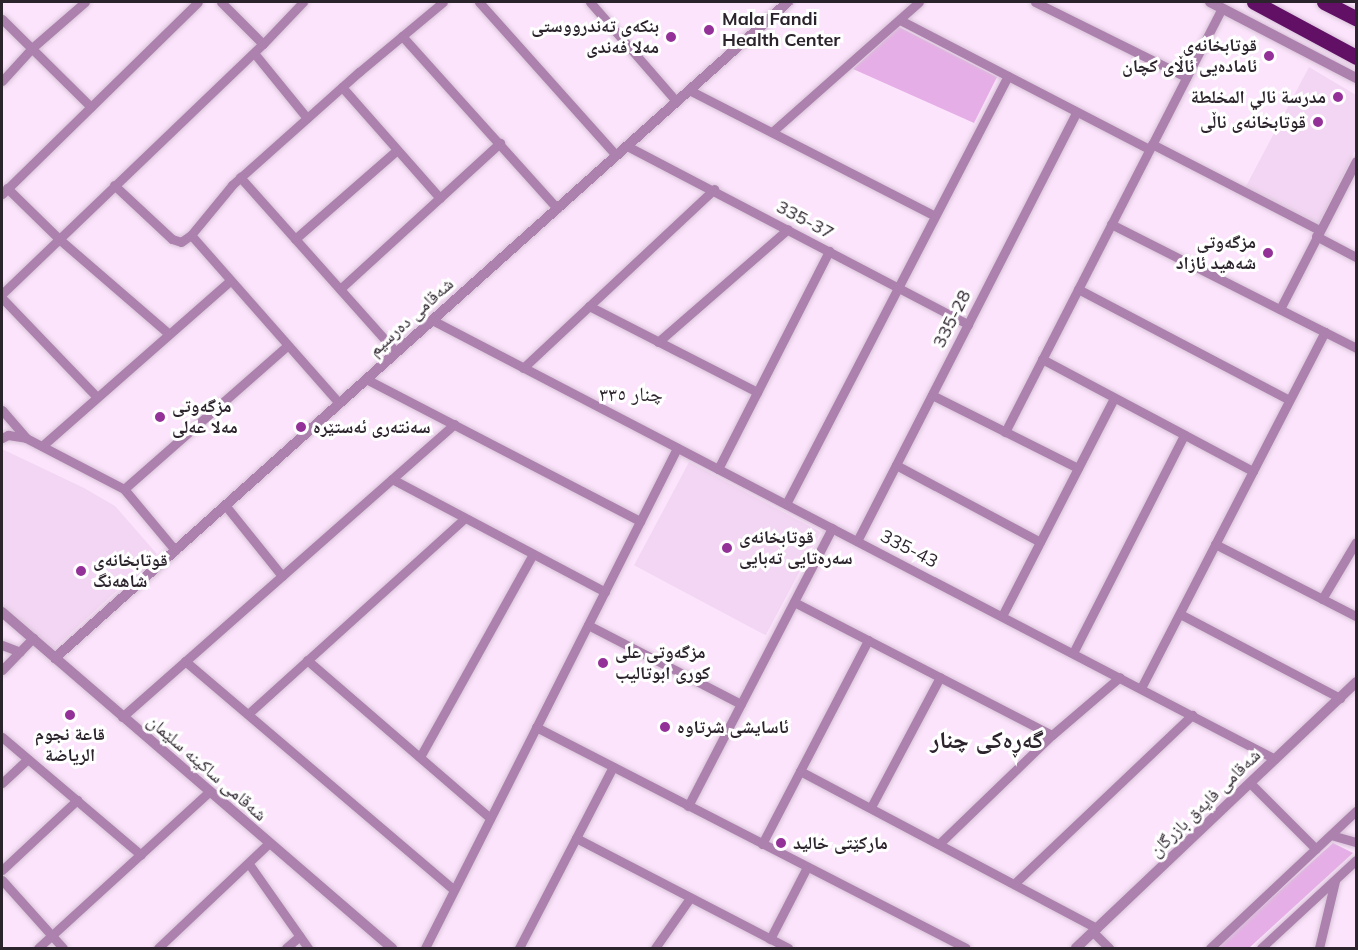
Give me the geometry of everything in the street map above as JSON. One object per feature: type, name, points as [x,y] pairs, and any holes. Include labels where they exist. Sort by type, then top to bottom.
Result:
[{"type":"highway","points":[[1254,2],[1275,6],[1356,57]]},
{"type":"highway","points":[[1324,2],[1356,18]]},
{"type":"street","points":[[2,81],[32,48],[85,2]]},
{"type":"street","points":[[169,334],[4,191],[198,2]]},
{"type":"street","points":[[221,2],[263,44]]},
{"type":"street","points":[[97,397],[2,296],[59,238],[254,53],[303,2]]},
{"type":"street","points":[[114,185],[172,239],[181,242],[191,235],[240,177],[443,2]]},
{"type":"street","points":[[479,2],[616,155]]},
{"type":"street","points":[[590,2],[676,101]]},
{"type":"street","name":"شەقامی دەرسیم","points":[[55,658],[788,2]]},
{"type":"street","points":[[772,132],[919,2]]},
{"type":"street","points":[[1035,2],[1186,77]]},
{"type":"street","points":[[1210,2],[1356,78]]},
{"type":"street","points":[[1005,432],[1222,8]]},
{"type":"street","points":[[2,19],[91,107]]},
{"type":"street","points":[[900,20],[1318,233],[1356,257]]},
{"type":"street","points":[[402,36],[557,208]]},
{"type":"street","points":[[254,53],[307,118]]},
{"type":"street","points":[[786,504],[1008,76]]},
{"type":"street","points":[[342,87],[440,198]]},
{"type":"street","points":[[689,90],[935,216]]},
{"type":"street","name":"335-28","points":[[857,541],[1077,112]]},
{"type":"street","points":[[340,289],[500,143]]},
{"type":"street","name":"335-37","points":[[627,146],[714,189],[968,324]]},
{"type":"street","points":[[295,239],[397,150]]},
{"type":"street","points":[[1280,309],[1356,161]]},
{"type":"street","points":[[240,177],[396,352]]},
{"type":"street","points":[[523,368],[714,189]]},
{"type":"street","points":[[1111,224],[1356,348]]},
{"type":"street","points":[[658,342],[788,229]]},
{"type":"street","points":[[191,235],[339,403]]},
{"type":"street","points":[[718,469],[829,251]]},
{"type":"street","points":[[42,446],[230,281]]},
{"type":"street","points":[[1078,289],[1289,400]]},
{"type":"street","points":[[589,306],[757,392]]},
{"type":"street","name":"335-43","points":[[432,320],[1275,759]]},
{"type":"street","points":[[1141,688],[1325,332]]},
{"type":"street","points":[[124,489],[287,346]]},
{"type":"street","points":[[1042,359],[1253,471]]},
{"type":"street","points":[[366,380],[640,521]]},
{"type":"street","points":[[932,394],[1078,468]]},
{"type":"street","points":[[1002,616],[1114,398]]},
{"type":"street","points":[[2,410],[26,438]]},
{"type":"street","points":[[122,717],[454,424]]},
{"type":"street","points":[[2,438],[8,435],[26,438],[124,489],[175,550]]},
{"type":"street","points":[[1073,653],[1184,435]]},
{"type":"street","points":[[425,948],[677,448]]},
{"type":"street","points":[[896,465],[1040,542]]},
{"type":"street","points":[[392,479],[605,592]]},
{"type":"street","points":[[225,505],[282,576]]},
{"type":"street","points":[[248,714],[465,518]]},
{"type":"street","points":[[688,806],[832,528]]},
{"type":"street","points":[[1322,599],[1356,542]]},
{"type":"street","points":[[1215,544],[1356,616]]},
{"type":"street","points":[[420,756],[533,554]]},
{"type":"street","points":[[794,602],[1052,735]]},
{"type":"street","name":"شەقامی ساکینە سلێمان","points":[[2,612],[392,948]]},
{"type":"street","points":[[1179,614],[1340,698]]},
{"type":"street","points":[[588,625],[741,704]]},
{"type":"street","points":[[2,670],[33,638]]},
{"type":"street","points":[[762,844],[868,640]]},
{"type":"street","points":[[2,645],[20,652]]},
{"type":"street","points":[[307,660],[490,818]]},
{"type":"street","points":[[185,661],[454,890]]},
{"type":"street","points":[[871,807],[940,677]]},
{"type":"street","points":[[940,843],[1052,735],[1120,677]]},
{"type":"street","name":"شەقامی فایەق بازرگان","points":[[1076,948],[1356,682]]},
{"type":"street","points":[[1016,882],[1192,715]]},
{"type":"street","points":[[536,727],[966,948]]},
{"type":"street","points":[[2,737],[141,855]]},
{"type":"street","points":[[2,783],[28,759]]},
{"type":"street","points":[[532,948],[520,946],[613,767]]},
{"type":"street","points":[[800,771],[1016,882],[1095,930],[1109,948]]},
{"type":"street","points":[[1250,783],[1316,849]]},
{"type":"street","points":[[38,948],[210,791]]},
{"type":"street","points":[[2,870],[77,800]]},
{"type":"street","points":[[1210,948],[1356,811]]},
{"type":"street","points":[[1331,835],[1356,842]]},
{"type":"street","points":[[576,838],[788,948]]},
{"type":"street","points":[[158,948],[269,843]]},
{"type":"street","points":[[1261,948],[1356,860]]},
{"type":"street","points":[[249,864],[308,948]]},
{"type":"street","points":[[770,939],[807,867]]},
{"type":"street","points":[[2,880],[63,948]]},
{"type":"street","points":[[1319,948],[1335,880]]},
{"type":"street","points":[[655,948],[690,898]]},
{"type":"street","points":[[286,948],[300,936]]},
{"type":"shaded area","points":[[899,27],[997,77],[974,123],[853,69]]},
{"type":"shaded area","name":"قوتابخانەی ناڵی","points":[[1309,67],[1356,95],[1356,149],[1317,228],[1245,188]]},
{"type":"shaded area","points":[[2,449],[84,488],[115,506],[157,554],[52,650],[2,606]]},
{"type":"shaded area","name":"قوتابخانەی سەرەتایی تەبایی","points":[[689,462],[821,532],[766,635],[634,565]]},
{"type":"shaded area","points":[[1333,843],[1353,853],[1249,948],[1216,948]]},
{"type":"place","name":"Mala Fandi Health Center","points":[[709,30]]},
{"type":"place","name":"بنکەی تەندرووستی مەلا فەندی","points":[[671,37]]},
{"type":"place","name":"قوتابخانەی ئامادەیی ئاڵای کچان","points":[[1269,56]]},
{"type":"place","name":"مدرسة نالي المخلطة","points":[[1338,97]]},
{"type":"place","name":"قوتابخانەی ناڵی","points":[[1318,122]]},
{"type":"place","name":"مزگەوتی شەهید ئازاد","points":[[1268,253]]},
{"type":"place","name":"مزگەوتی مەلا عەلی","points":[[160,417]]},
{"type":"place","name":"سەنتەری ئەستێرە","points":[[301,427]]},
{"type":"place","name":"قوتابخانەی سەرەتایی تەبایی","points":[[727,548]]},
{"type":"place","name":"قوتابخانەى شاهەنگ","points":[[81,571]]},
{"type":"place","name":"مزگەوتی علی کوری ابوتالیب","points":[[603,663]]},
{"type":"place","name":"قاعة نجوم الرياضة","points":[[70,715]]},
{"type":"place","name":"ئاسایشی شرتاوە","points":[[665,727]]},
{"type":"place","name":"مارکێتی خالید","points":[[781,843]]},
{"type":"district","name":"چنار ٣٣٥","points":[[631,393]]},
{"type":"district","name":"گەڕەکی چنار","points":[[987,740]]}]
